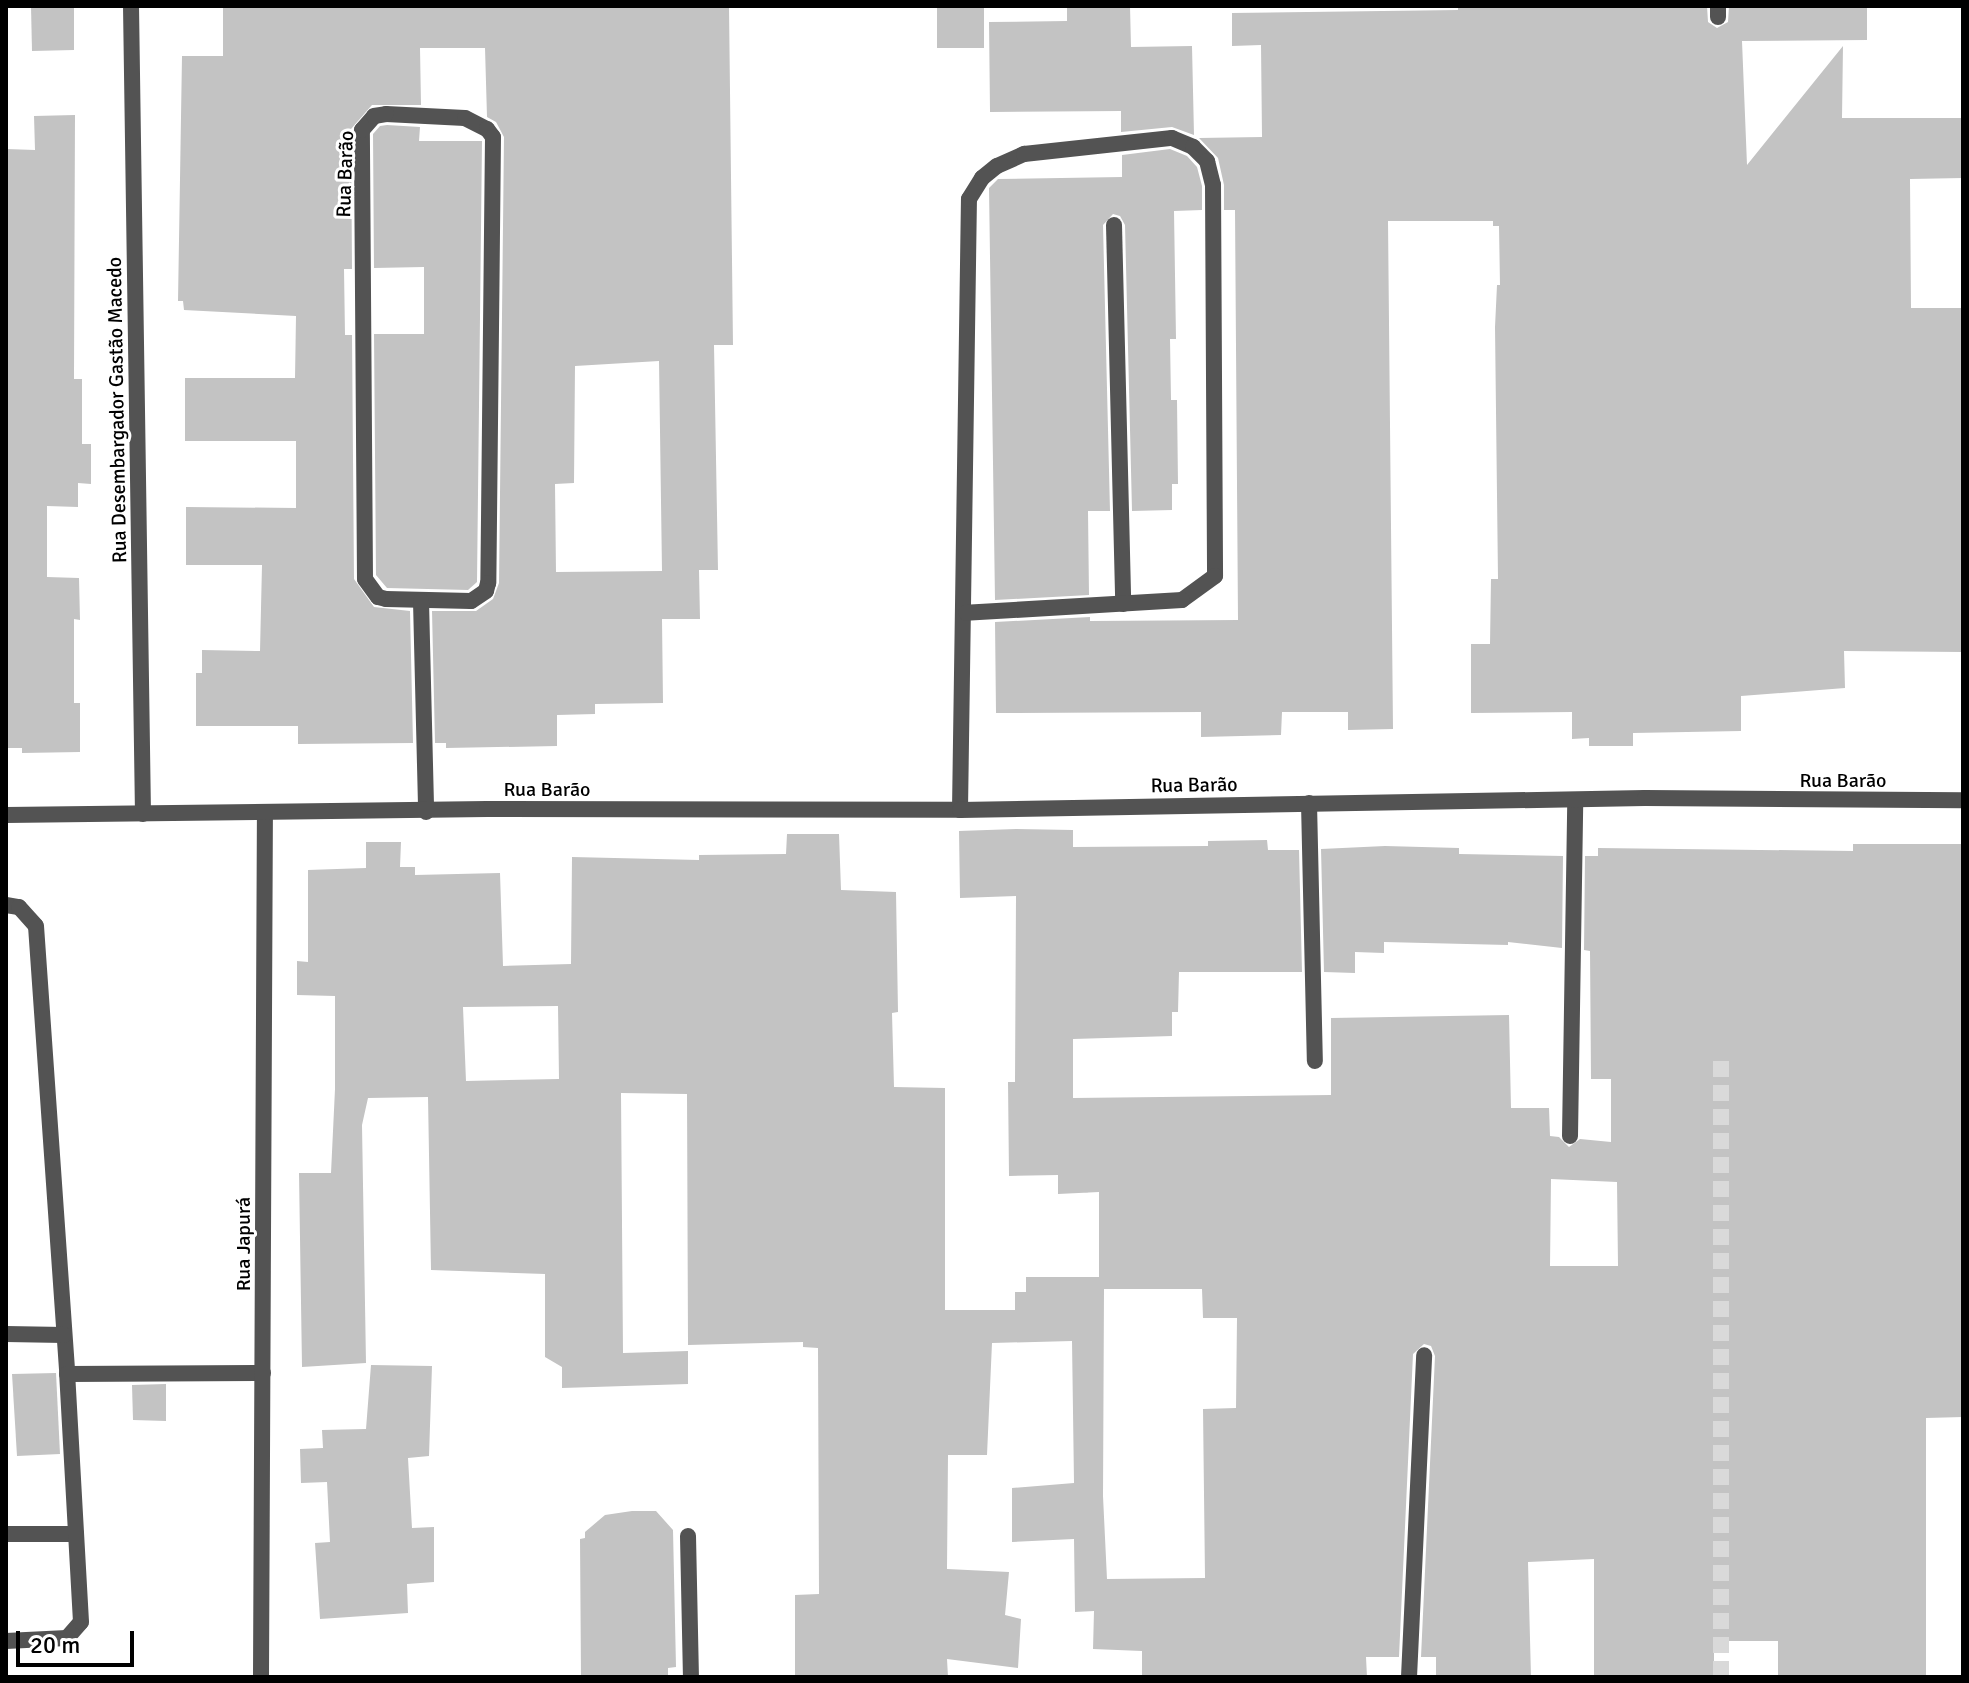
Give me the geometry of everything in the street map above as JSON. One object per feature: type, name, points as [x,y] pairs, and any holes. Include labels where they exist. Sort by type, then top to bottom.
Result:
[{"type":"street","name":"Rua Desembargador Gastão Macedo","points":[[131,6],[143,814]]},
{"type":"street","name":"Rua Barão","points":[[386,114],[465,118],[487,129],[493,137],[488,583],[486,591],[471,601],[421,601],[378,597],[365,579],[362,130],[374,116],[386,114]]},
{"type":"street","points":[[960,810],[966,613],[969,199],[982,178],[997,166],[1024,154],[1172,138],[1193,147],[1207,161],[1213,185],[1215,576],[1182,600],[966,613]]},
{"type":"street","points":[[1114,225],[1123,604]]},
{"type":"street","points":[[421,601],[426,812]]},
{"type":"street","name":"Rua Barão","points":[[6,815],[960,810],[1575,800],[1963,800]]},
{"type":"street","points":[[1570,1136],[1575,800]]},
{"type":"street","points":[[1309,803],[1315,1061]]},
{"type":"street","name":"Rua Japurá","points":[[261,1677],[265,812]]},
{"type":"street","points":[[6,905],[19,907],[36,926],[81,1622],[77,1629],[60,1640],[6,1641]]},
{"type":"street","points":[[6,1334],[64,1335]]},
{"type":"street","points":[[1409,1677],[1424,1355]]},
{"type":"street","points":[[67,1374],[263,1373]]},
{"type":"street","points":[[6,1534],[76,1534]]},
{"type":"street","points":[[688,1536],[691,1677]]},
{"type":"building","points":[[31,6],[74,6],[74,50],[32,51]]},
{"type":"building","points":[[729,6],[733,345],[714,345],[718,570],[699,570],[700,619],[662,619],[663,703],[595,704],[595,714],[557,715],[557,746],[446,748],[446,743],[435,743],[432,611],[476,611],[493,599],[499,583],[504,137],[496,122],[487,117],[485,48],[420,48],[421,105],[372,105],[351,129],[352,269],[344,269],[345,335],[352,335],[354,579],[374,607],[410,611],[413,743],[298,744],[298,726],[196,726],[196,673],[202,673],[202,650],[260,651],[262,565],[186,565],[186,507],[296,508],[296,441],[185,441],[185,378],[295,378],[296,316],[184,310],[183,301],[178,301],[182,56],[223,56],[223,7]],"holes":[[[659,361],[662,571],[556,572],[555,484],[574,483],[575,366]]]},
{"type":"building","points":[[937,6],[984,6],[984,48],[937,48]]},
{"type":"building","points":[[1067,6],[1130,6],[1131,47],[1192,46],[1194,135],[1172,127],[1121,132],[1121,111],[990,112],[989,22],[1067,21]]},
{"type":"building","points":[[1458,6],[1707,6],[1708,22],[1717,28],[1728,22],[1729,6],[1867,6],[1867,40],[1742,41],[1747,165],[1843,46],[1842,118],[1963,118],[1963,178],[1910,179],[1911,308],[1962,308],[1963,652],[1844,651],[1845,688],[1741,696],[1741,731],[1633,733],[1633,746],[1589,746],[1589,738],[1572,739],[1572,712],[1471,713],[1471,644],[1490,644],[1491,579],[1498,579],[1495,327],[1497,285],[1500,285],[1499,226],[1493,226],[1493,221],[1388,221],[1393,729],[1348,730],[1348,712],[1282,712],[1281,735],[1201,737],[1201,712],[996,713],[995,622],[1090,617],[1090,621],[1238,620],[1235,210],[1224,210],[1224,185],[1218,158],[1199,138],[1262,137],[1261,45],[1232,46],[1232,13],[1458,10]]},
{"type":"building","points":[[75,115],[74,379],[82,379],[82,444],[91,444],[91,484],[78,483],[78,507],[47,506],[47,577],[79,578],[80,620],[74,619],[74,703],[80,703],[80,752],[22,753],[22,748],[6,748],[6,149],[35,150],[34,116]]},
{"type":"building","points":[[380,126],[420,127],[419,141],[482,141],[477,582],[468,590],[387,588],[376,575],[374,334],[424,334],[424,267],[374,268],[373,134]]},
{"type":"building","points":[[1170,149],[1187,156],[1197,167],[1202,186],[1202,210],[1174,211],[1176,339],[1170,339],[1171,400],[1177,400],[1178,484],[1172,484],[1172,510],[1132,511],[1125,225],[1120,216],[1113,214],[1103,225],[1110,511],[1088,511],[1089,595],[995,600],[989,188],[998,179],[1122,177],[1122,155]]},
{"type":"building","points":[[1073,830],[1073,847],[1208,846],[1208,841],[1267,840],[1268,850],[1299,850],[1302,972],[1179,972],[1178,1012],[1172,1012],[1172,1036],[1073,1039],[1073,1098],[1331,1095],[1331,1018],[1509,1015],[1511,1108],[1549,1108],[1550,1136],[1559,1137],[1569,1147],[1580,1139],[1611,1142],[1611,1079],[1591,1079],[1590,951],[1584,950],[1585,856],[1598,856],[1598,848],[1853,851],[1853,844],[1963,844],[1963,1417],[1926,1418],[1926,1677],[1778,1677],[1778,1641],[1714,1641],[1714,1677],[1594,1677],[1594,1559],[1528,1562],[1531,1677],[1436,1677],[1436,1657],[1421,1657],[1435,1356],[1431,1346],[1424,1344],[1413,1354],[1399,1657],[1366,1657],[1367,1677],[1142,1677],[1142,1651],[1093,1649],[1094,1611],[1075,1612],[1074,1539],[1012,1542],[1012,1488],[1074,1483],[1072,1341],[992,1343],[987,1455],[948,1455],[947,1569],[1009,1572],[1005,1615],[1021,1619],[1018,1668],[947,1659],[948,1677],[795,1677],[795,1595],[819,1594],[818,1348],[803,1347],[803,1342],[688,1345],[687,1094],[621,1093],[623,1353],[688,1351],[688,1384],[562,1388],[562,1367],[545,1357],[545,1274],[431,1270],[428,1097],[368,1098],[362,1125],[366,1363],[302,1367],[299,1173],[331,1173],[335,1089],[335,996],[297,995],[297,961],[308,962],[308,870],[366,868],[366,842],[401,842],[400,867],[415,867],[415,875],[500,873],[503,966],[571,964],[572,857],[699,860],[699,855],[786,854],[787,834],[839,834],[841,890],[896,892],[898,1012],[892,1013],[894,1087],[945,1088],[945,1310],[1015,1310],[1015,1292],[1026,1292],[1026,1277],[1099,1277],[1099,1192],[1058,1194],[1058,1175],[1009,1176],[1008,1082],[1015,1082],[1016,896],[960,898],[959,831]],"holes":[[[558,1006],[559,1079],[466,1081],[463,1007]],[[1551,1179],[1617,1182],[1618,1266],[1550,1266]],[[1104,1289],[1202,1289],[1203,1318],[1237,1318],[1236,1408],[1203,1409],[1205,1578],[1107,1579],[1103,1496]]]},
{"type":"building","points":[[1385,846],[1459,848],[1459,854],[1563,856],[1562,948],[1508,942],[1508,945],[1384,942],[1384,953],[1355,952],[1355,973],[1324,972],[1321,849]]},
{"type":"building","points":[[371,1365],[432,1366],[429,1456],[408,1458],[412,1528],[434,1527],[434,1582],[407,1584],[408,1613],[320,1619],[315,1543],[330,1542],[327,1482],[301,1483],[300,1449],[323,1448],[322,1430],[366,1429]]},
{"type":"building","points":[[56,1373],[60,1454],[17,1456],[12,1374]]},
{"type":"building","points":[[166,1384],[166,1421],[133,1420],[132,1385]]},
{"type":"building","points":[[656,1511],[673,1530],[676,1667],[668,1668],[668,1677],[581,1677],[580,1539],[585,1538],[585,1532],[605,1515]]},
{"type":"tunnel","points":[[1721,1061],[1721,1677]]}]
